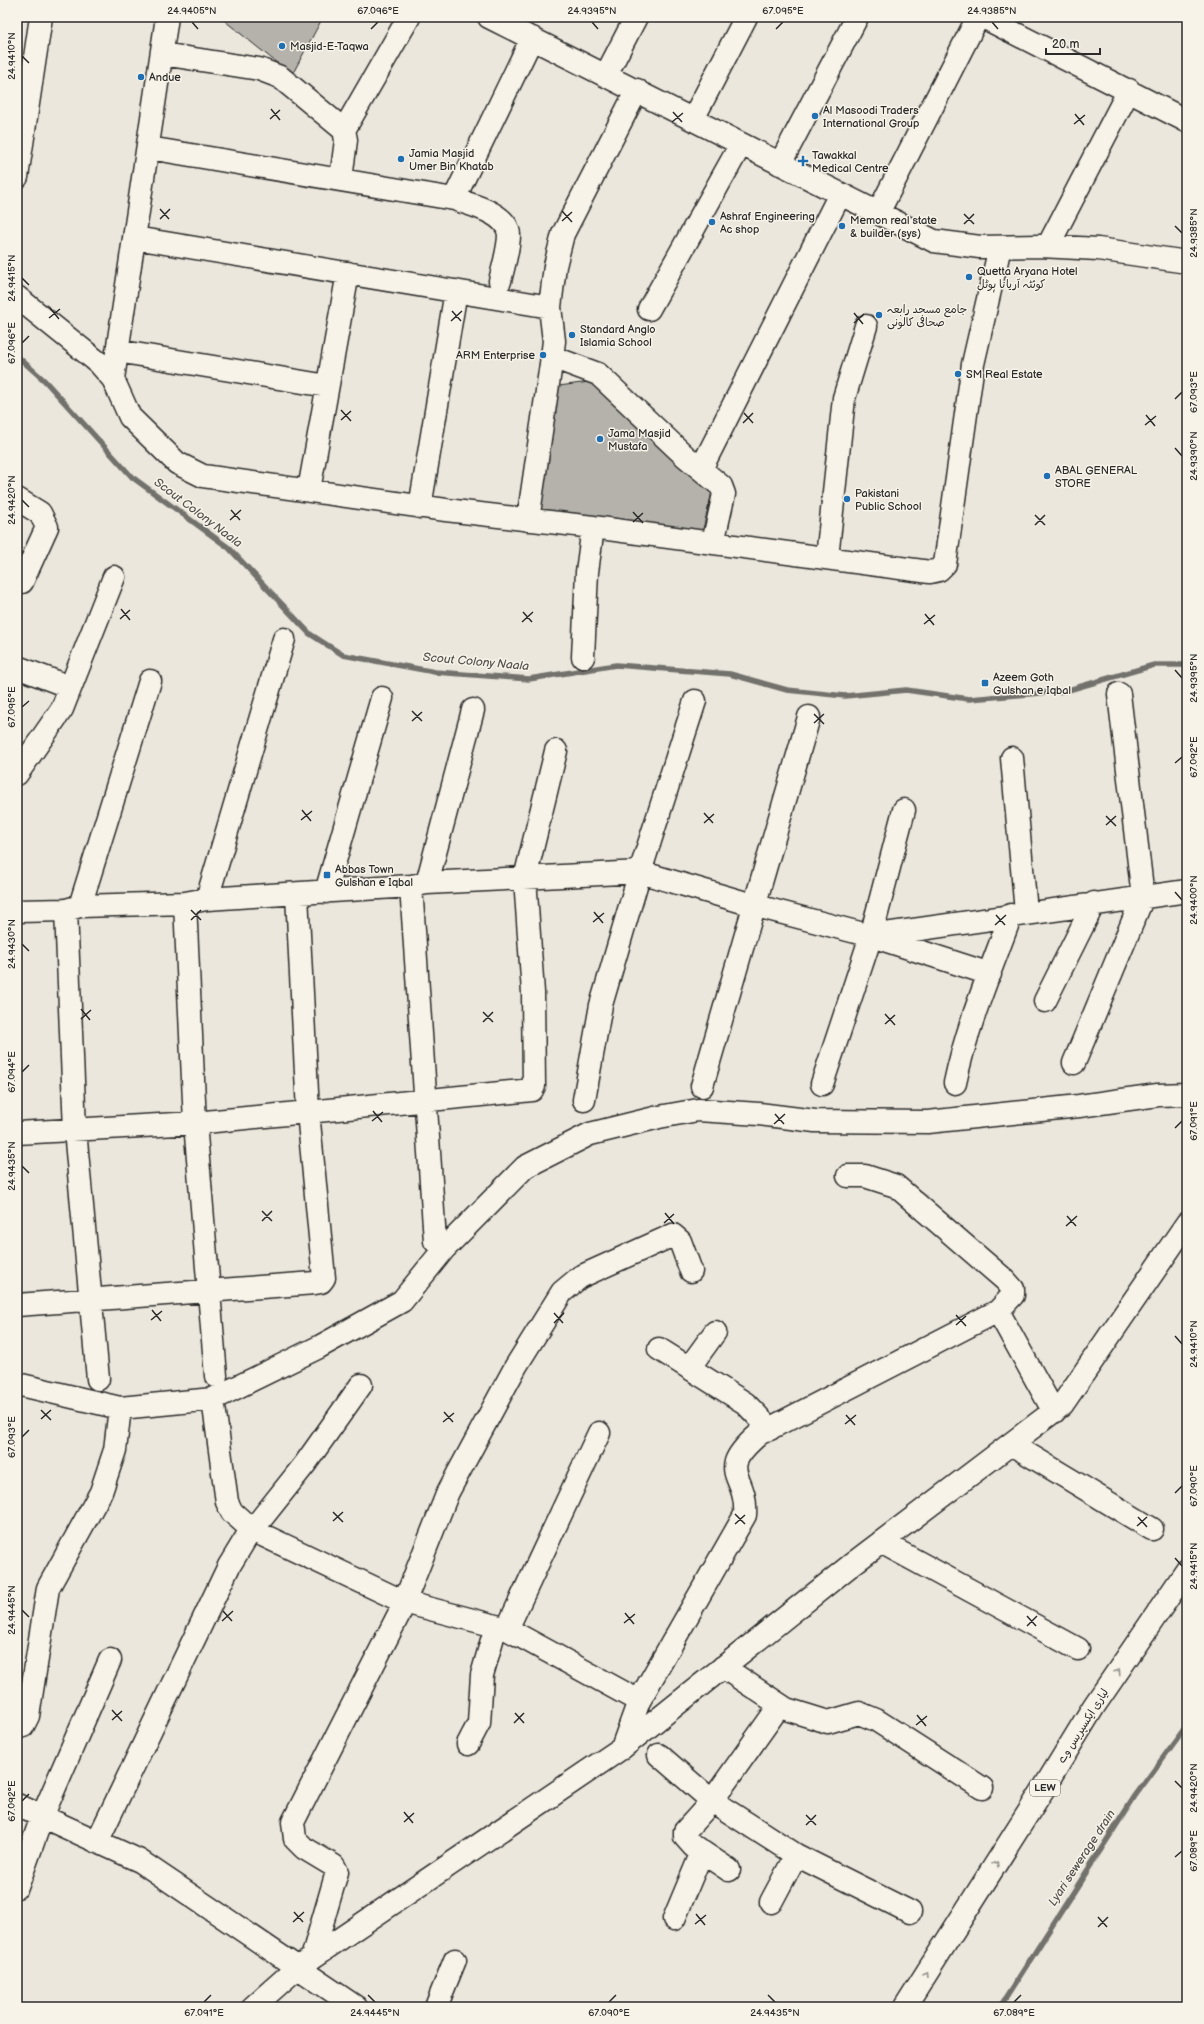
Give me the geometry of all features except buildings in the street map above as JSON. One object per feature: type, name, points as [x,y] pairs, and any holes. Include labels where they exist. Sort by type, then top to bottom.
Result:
[{"type":"main road","points":[[17,177],[41,17]]},
{"type":"main road","points":[[113,379],[149,148],[167,17]]},
{"type":"main road","points":[[344,130],[408,17]]},
{"type":"main road","points":[[489,17],[526,29],[606,75],[780,164],[934,240],[980,247],[1048,246],[1098,249],[1187,262]]},
{"type":"main road","points":[[606,75],[636,17]]},
{"type":"main road","points":[[694,120],[746,17]]},
{"type":"main road","points":[[780,164],[857,17]]},
{"type":"main road","points":[[878,213],[978,17]]},
{"type":"main road","points":[[984,17],[1006,22],[1187,121]]},
{"type":"main road","points":[[454,199],[526,29]]},
{"type":"main road","points":[[162,54],[259,69],[280,77],[344,130],[346,140],[341,179]]},
{"type":"main road","points":[[528,520],[552,358],[554,341],[550,307],[555,266],[563,234],[637,90]]},
{"type":"main road","points":[[1048,246],[1129,90]]},
{"type":"main road","points":[[649,309],[741,144]]},
{"type":"main road","points":[[149,148],[454,199],[495,214],[505,225],[509,234],[500,281]]},
{"type":"main road","points":[[701,469],[840,194]]},
{"type":"main road","points":[[135,238],[550,307]]},
{"type":"main road","points":[[17,297],[86,351],[113,379],[130,417],[177,463],[203,476],[420,507],[593,527],[930,572],[939,570],[945,564],[973,364],[1000,247]]},
{"type":"main road","points":[[309,490],[348,273]]},
{"type":"main road","points":[[420,507],[456,291]]},
{"type":"main road","points":[[827,558],[844,398],[866,326]]},
{"type":"main road","points":[[117,351],[327,386]]},
{"type":"main road","points":[[552,358],[598,374],[685,456],[721,486],[724,494],[713,543]]},
{"type":"main road","points":[[17,499],[40,513],[47,527],[19,585]]},
{"type":"main road","points":[[583,657],[587,572],[593,527]]},
{"type":"main road","points":[[17,774],[62,709],[114,577]]},
{"type":"main road","points":[[207,899],[284,639]]},
{"type":"main road","points":[[17,667],[70,687]]},
{"type":"main road","points":[[98,1379],[75,1130],[73,908],[150,681]]},
{"type":"main road","points":[[1074,1063],[1143,897],[1119,694]]},
{"type":"main road","points":[[326,892],[382,698]]},
{"type":"main road","points":[[584,1100],[601,1005],[640,872],[695,701]]},
{"type":"main road","points":[[435,1241],[426,1101],[419,885],[473,710]]},
{"type":"main road","points":[[702,1086],[810,717]]},
{"type":"main road","points":[[17,1133],[195,1123],[527,1092],[532,1090],[534,1086],[533,992],[525,878],[556,751]]},
{"type":"main road","points":[[955,1083],[960,1056],[971,1022],[990,974],[1019,914],[1012,758]]},
{"type":"main road","points":[[822,1084],[871,936],[904,810]]},
{"type":"main road","points":[[17,911],[185,903],[207,899],[640,872],[754,905],[871,936],[990,974]]},
{"type":"main road","points":[[871,936],[1094,903],[1187,891]]},
{"type":"main road","points":[[17,1305],[315,1283],[321,1282],[324,1278],[308,1112],[297,894]]},
{"type":"main road","points":[[185,903],[195,1123],[216,1376]]},
{"type":"main road","points":[[1045,1001],[1094,903]]},
{"type":"main road","points":[[17,1384],[120,1408],[214,1399],[319,1347],[402,1302],[444,1249],[525,1167],[590,1134],[659,1117],[698,1110],[759,1114],[815,1121],[928,1122],[1079,1106],[1158,1095],[1187,1094]]},
{"type":"main road","points":[[622,1748],[639,1701],[745,1515],[746,1502],[734,1466],[737,1457],[744,1447],[759,1434],[770,1428],[998,1311],[1012,1295],[1013,1289],[1005,1280],[896,1186],[865,1176],[848,1176]]},
{"type":"main road","points":[[253,2007],[305,1963],[622,1748],[881,1542],[1054,1412],[1062,1405],[1187,1222]]},
{"type":"main road","points":[[305,1963],[337,1872],[334,1866],[304,1848],[295,1839],[293,1822],[404,1602],[448,1492],[516,1366],[562,1292],[580,1277],[673,1235],[680,1241],[691,1271]]},
{"type":"main road","points":[[998,1311],[1054,1412]]},
{"type":"main road","points":[[689,1368],[715,1332]]},
{"type":"main road","points":[[659,1349],[745,1402],[770,1428]]},
{"type":"main road","points":[[97,1842],[229,1566],[252,1530],[305,1464],[361,1385]]},
{"type":"main road","points":[[214,1399],[228,1502],[232,1512],[252,1530],[404,1602],[502,1628],[639,1701]]},
{"type":"main road","points":[[17,1728],[23,1726],[28,1716],[48,1588],[101,1492],[115,1450],[120,1408]]},
{"type":"main road","points":[[468,1744],[479,1723],[482,1675],[502,1628],[599,1433]]},
{"type":"main road","points":[[1011,1444],[1152,1529]]},
{"type":"main road","points":[[881,1542],[1078,1649]]},
{"type":"main road","name":"لیاری ایکسپریس وے","points":[[905,2007],[1044,1788],[1094,1706],[1187,1570]]},
{"type":"main road","points":[[17,1887],[42,1817],[110,1660]]},
{"type":"main road","points":[[723,1668],[786,1709],[828,1722],[859,1713],[876,1720],[982,1788]]},
{"type":"main road","points":[[729,1870],[702,1852],[685,1838],[685,1831],[712,1801],[780,1705]]},
{"type":"main road","points":[[659,1755],[712,1801],[796,1855],[910,1912]]},
{"type":"main road","points":[[17,1805],[140,1861],[244,1930],[305,1963],[356,2007]]},
{"type":"main road","points":[[674,1920],[702,1852]]},
{"type":"main road","points":[[771,1902],[796,1855]]},
{"type":"main road","points":[[436,2007],[456,1960]]},
{"type":"waterway","name":"Scout Colony Naala","points":[[17,356],[45,381],[132,477],[229,548],[310,634],[343,655],[435,672],[529,679],[616,665],[730,674],[787,690],[845,696],[906,690],[969,699],[1065,691],[1154,665],[1187,665]]},
{"type":"waterway","name":"Lyari sewerage drain","points":[[1000,2007],[1135,1796],[1187,1725]]},
{"type":"place","name":"Masjid-E-Taqwa","points":[[282,46]]},
{"type":"place","name":"Andue","points":[[141,77]]},
{"type":"place","name":"Al Masoodi Traders International Group","points":[[815,116]]},
{"type":"place","name":"Jamia Masjid Umer Bin Khatab","points":[[401,159]]},
{"type":"place","name":"Tawakkal Medical Centre","points":[[803,161]]},
{"type":"place","name":"Ashraf Engineering Ac shop","points":[[712,222]]},
{"type":"place","name":"Memon real state & builder (sys)","points":[[842,226]]},
{"type":"place","name":"Quetta Aryana Hotel کوئٹہ آریانا ہوٹل","points":[[969,277]]},
{"type":"place","name":"جامع مسجد رابعہ صحافی کالونی","points":[[879,315]]},
{"type":"place","name":"Standard Anglo Islamia School","points":[[572,335]]},
{"type":"place","name":"ARM Enterprise","points":[[543,355]]},
{"type":"place","name":"SM Real Estate","points":[[958,374]]},
{"type":"place","name":"Jama Masjid Mustafa","points":[[600,439]]},
{"type":"place","name":"ABAL GENERAL STORE","points":[[1047,476]]},
{"type":"place","name":"Pakistani Public School","points":[[847,499]]},
{"type":"place","name":"Azeem Goth Gulshan e Iqbal","points":[[985,683]]},
{"type":"place","name":"Abbas Town Gulshan e Iqbal","points":[[327,875]]}]
